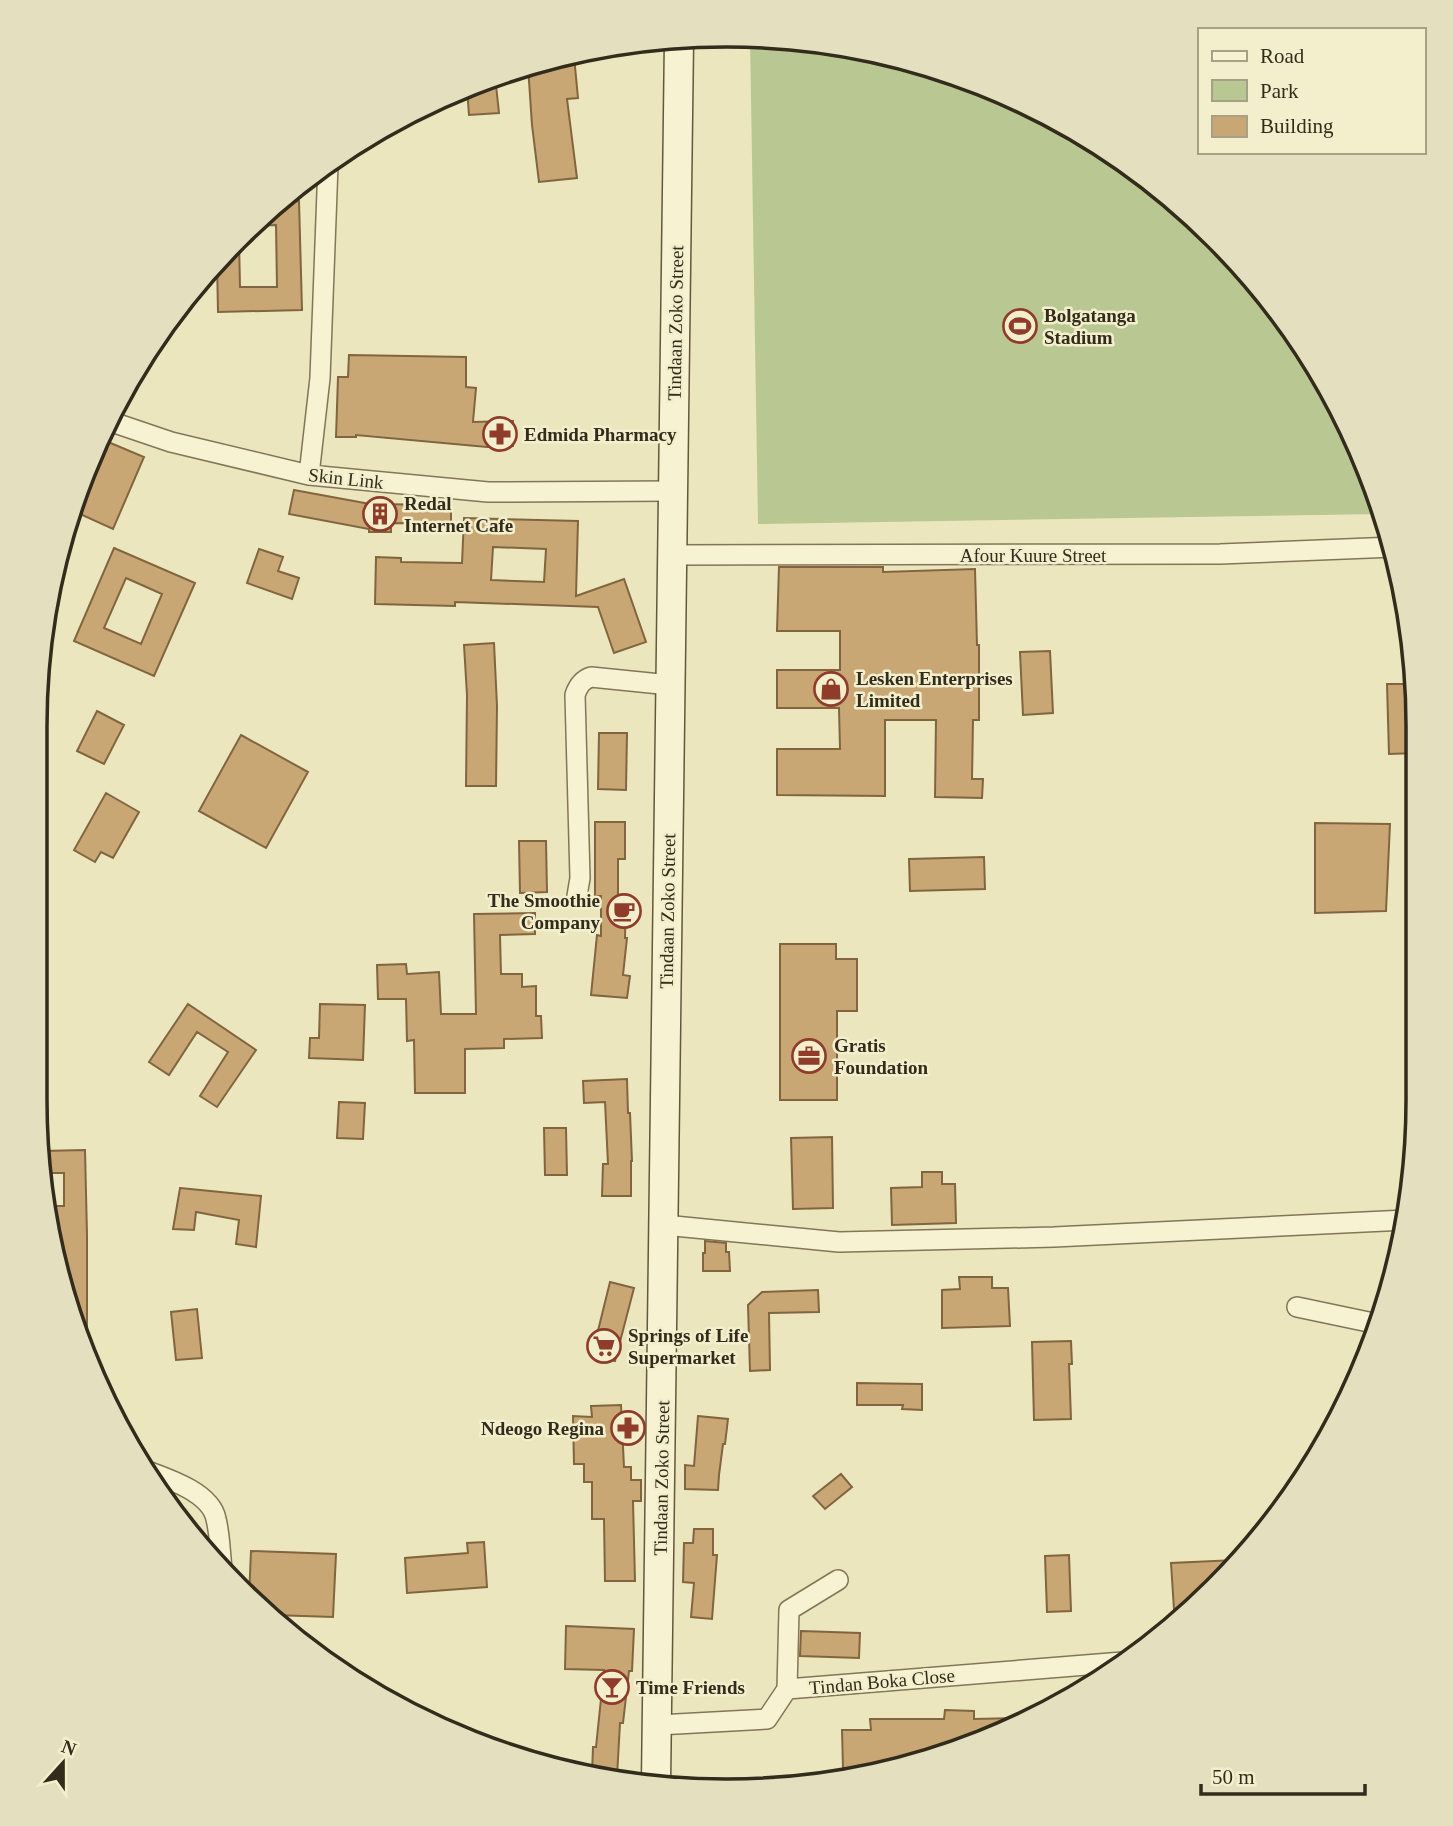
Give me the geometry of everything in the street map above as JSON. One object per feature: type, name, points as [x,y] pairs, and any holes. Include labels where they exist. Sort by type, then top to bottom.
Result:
[{"type":"main road","name":"Tindaan Zoko Street","points":[[656,1775],[678,49]]},
{"type":"street","points":[[309,475],[320,378],[328,178]]},
{"type":"street","name":"Skin Link","points":[[118,424],[171,442],[309,475],[488,492],[673,491]]},
{"type":"street","name":"Afour Kuure Street","points":[[672,555],[1206,554],[1382,547]]},
{"type":"street","points":[[577,896],[580,878],[577,690],[581,682],[591,677],[670,685]]},
{"type":"street","points":[[664,1225],[839,1242],[1054,1237],[1395,1221]]},
{"type":"street","points":[[1297,1307],[1368,1322]]},
{"type":"street","points":[[162,1477],[200,1497],[213,1509],[220,1551]]},
{"type":"street","points":[[787,1689],[789,1610],[838,1580]]},
{"type":"street","name":"Tindan Boka Close","points":[[658,1725],[767,1719],[787,1689],[1105,1663]]},
{"type":"green space","name":"Bolgatanga Stadium","points":[[750,48],[815,53],[859,60],[945,83],[1027,117],[1066,138],[1140,188],[1207,246],[1265,313],[1291,349],[1336,426],[1372,514],[758,524]]},
{"type":"building","points":[[575,64],[578,98],[567,99],[577,178],[539,182],[529,77]]},
{"type":"building","points":[[496,88],[499,113],[469,115],[468,99]]},
{"type":"building","points":[[297,201],[302,310],[218,312],[217,278],[239,253],[240,287],[277,287],[276,225],[269,225]]},
{"type":"building","points":[[349,355],[466,357],[466,387],[476,388],[473,422],[513,421],[513,446],[487,447],[356,435],[336,437],[338,377],[348,377]]},
{"type":"building","points":[[110,443],[144,457],[113,529],[81,515]]},
{"type":"building","points":[[294,490],[370,504],[451,505],[451,524],[391,523],[391,532],[369,532],[369,529],[289,514]]},
{"type":"building","points":[[464,518],[578,521],[576,596],[624,579],[646,642],[614,653],[598,607],[455,602],[455,606],[375,604],[376,557],[401,558],[401,562],[462,563]],"holes":[[[493,547],[546,549],[544,582],[491,580]]]},
{"type":"building","points":[[114,548],[195,583],[154,676],[74,641]],"holes":[[[126,578],[162,594],[141,644],[104,628]]]},
{"type":"building","points":[[259,549],[283,557],[278,571],[299,578],[292,599],[247,583]]},
{"type":"building","points":[[779,567],[883,567],[883,572],[975,569],[979,720],[973,720],[972,779],[983,779],[982,798],[935,797],[936,720],[885,720],[885,796],[777,795],[777,749],[840,749],[839,708],[777,708],[777,670],[840,670],[840,631],[777,631]]},
{"type":"building","points":[[494,643],[497,706],[496,786],[466,786],[467,695],[464,645]]},
{"type":"building","points":[[1050,651],[1053,713],[1023,715],[1020,652]]},
{"type":"building","points":[[1387,684],[1404,684],[1406,753],[1389,754]]},
{"type":"building","points":[[97,711],[124,725],[104,764],[77,751]]},
{"type":"building","points":[[599,733],[627,733],[626,790],[598,789]]},
{"type":"building","points":[[241,735],[308,772],[266,848],[199,811]]},
{"type":"building","points":[[106,793],[139,812],[113,858],[101,852],[95,862],[74,850]]},
{"type":"building","points":[[595,822],[625,822],[625,859],[618,859],[618,896],[626,896],[627,938],[623,975],[630,976],[627,998],[591,995],[597,935],[601,936],[601,896],[595,896]]},
{"type":"building","points":[[1315,823],[1390,824],[1386,911],[1315,913]]},
{"type":"building","points":[[519,841],[546,841],[547,892],[520,893]]},
{"type":"building","points":[[984,857],[985,889],[910,891],[909,859]]},
{"type":"building","points":[[535,913],[535,934],[500,935],[501,974],[522,974],[522,987],[536,986],[536,1016],[541,1016],[542,1038],[504,1039],[504,1048],[465,1049],[465,1093],[415,1093],[414,1040],[407,1041],[406,999],[378,999],[377,965],[406,964],[407,974],[439,972],[441,1014],[476,1014],[474,914]]},
{"type":"building","name":"Gratis Foundation","points":[[780,944],[836,944],[836,959],[857,959],[857,1011],[837,1011],[837,1100],[780,1100]]},
{"type":"building","points":[[188,1004],[256,1050],[217,1107],[200,1096],[228,1052],[197,1032],[169,1075],[149,1062]]},
{"type":"building","points":[[320,1004],[365,1005],[363,1060],[309,1058],[310,1038],[319,1038]]},
{"type":"building","points":[[627,1079],[632,1161],[631,1196],[602,1196],[603,1164],[608,1164],[605,1102],[584,1103],[583,1081]]},
{"type":"building","points":[[339,1102],[365,1103],[363,1139],[337,1138]]},
{"type":"building","points":[[544,1128],[566,1128],[567,1175],[545,1175]]},
{"type":"building","points":[[832,1137],[833,1208],[793,1209],[791,1138]]},
{"type":"building","points":[[85,1150],[87,1328],[70,1275],[56,1206],[64,1206],[64,1173],[52,1173],[50,1151]]},
{"type":"building","points":[[922,1172],[942,1172],[942,1184],[955,1184],[956,1223],[892,1225],[891,1188],[922,1187]]},
{"type":"building","points":[[180,1188],[261,1196],[256,1247],[236,1244],[239,1220],[196,1212],[194,1230],[173,1229]]},
{"type":"building","points":[[705,1241],[726,1243],[730,1271],[703,1271]]},
{"type":"building","points":[[959,1277],[992,1277],[992,1288],[1008,1288],[1010,1326],[942,1328],[942,1290],[960,1289]]},
{"type":"building","points":[[610,1282],[634,1288],[615,1361],[592,1355]]},
{"type":"building","points":[[818,1290],[819,1312],[769,1313],[770,1370],[750,1371],[748,1305],[762,1292]]},
{"type":"building","points":[[197,1309],[202,1358],[176,1360],[171,1312]]},
{"type":"building","points":[[1071,1341],[1071,1419],[1034,1420],[1032,1342]]},
{"type":"building","points":[[857,1383],[922,1384],[922,1410],[902,1409],[903,1405],[857,1405]]},
{"type":"building","points":[[621,1405],[624,1467],[631,1467],[631,1480],[641,1480],[641,1501],[633,1501],[635,1581],[605,1581],[604,1519],[592,1519],[592,1482],[584,1482],[584,1464],[574,1464],[573,1416],[592,1417],[591,1406]]},
{"type":"building","points":[[698,1416],[728,1419],[718,1490],[685,1489],[685,1465],[694,1466]]},
{"type":"building","points":[[841,1474],[852,1487],[825,1509],[813,1496]]},
{"type":"building","points":[[694,1529],[713,1529],[713,1555],[717,1555],[712,1619],[691,1617],[694,1583],[683,1582],[684,1543],[693,1543]]},
{"type":"building","points":[[484,1542],[487,1587],[407,1593],[405,1558],[468,1553],[467,1543]]},
{"type":"building","points":[[251,1551],[336,1554],[333,1617],[286,1615],[250,1583]]},
{"type":"building","points":[[1069,1555],[1071,1611],[1047,1612],[1045,1556]]},
{"type":"building","points":[[1225,1560],[1174,1610],[1171,1563]]},
{"type":"building","points":[[566,1626],[634,1629],[632,1671],[629,1671],[623,1723],[620,1723],[617,1770],[592,1766],[604,1670],[565,1669]]},
{"type":"building","points":[[801,1631],[860,1633],[859,1658],[800,1656]]},
{"type":"building","points":[[945,1710],[974,1711],[974,1719],[1006,1718],[945,1743],[902,1756],[843,1768],[842,1730],[871,1730],[870,1719],[944,1719]]},
{"type":"place","name":"Bolgatanga Stadium","points":[[1020,326]]},
{"type":"place","name":"Edmida Pharmacy","points":[[500,434]]},
{"type":"place","name":"Redal Internet Cafe","points":[[380,514]]},
{"type":"place","name":"Lesken Enterprises Limited","points":[[831,689]]},
{"type":"place","name":"The Smoothie Company","points":[[624,911]]},
{"type":"place","name":"Gratis Foundation","points":[[809,1056]]},
{"type":"place","name":"Springs of Life Supermarket","points":[[604,1346]]},
{"type":"place","name":"Ndeogo Regina","points":[[628,1428]]},
{"type":"place","name":"Time Friends","points":[[612,1687]]}]
